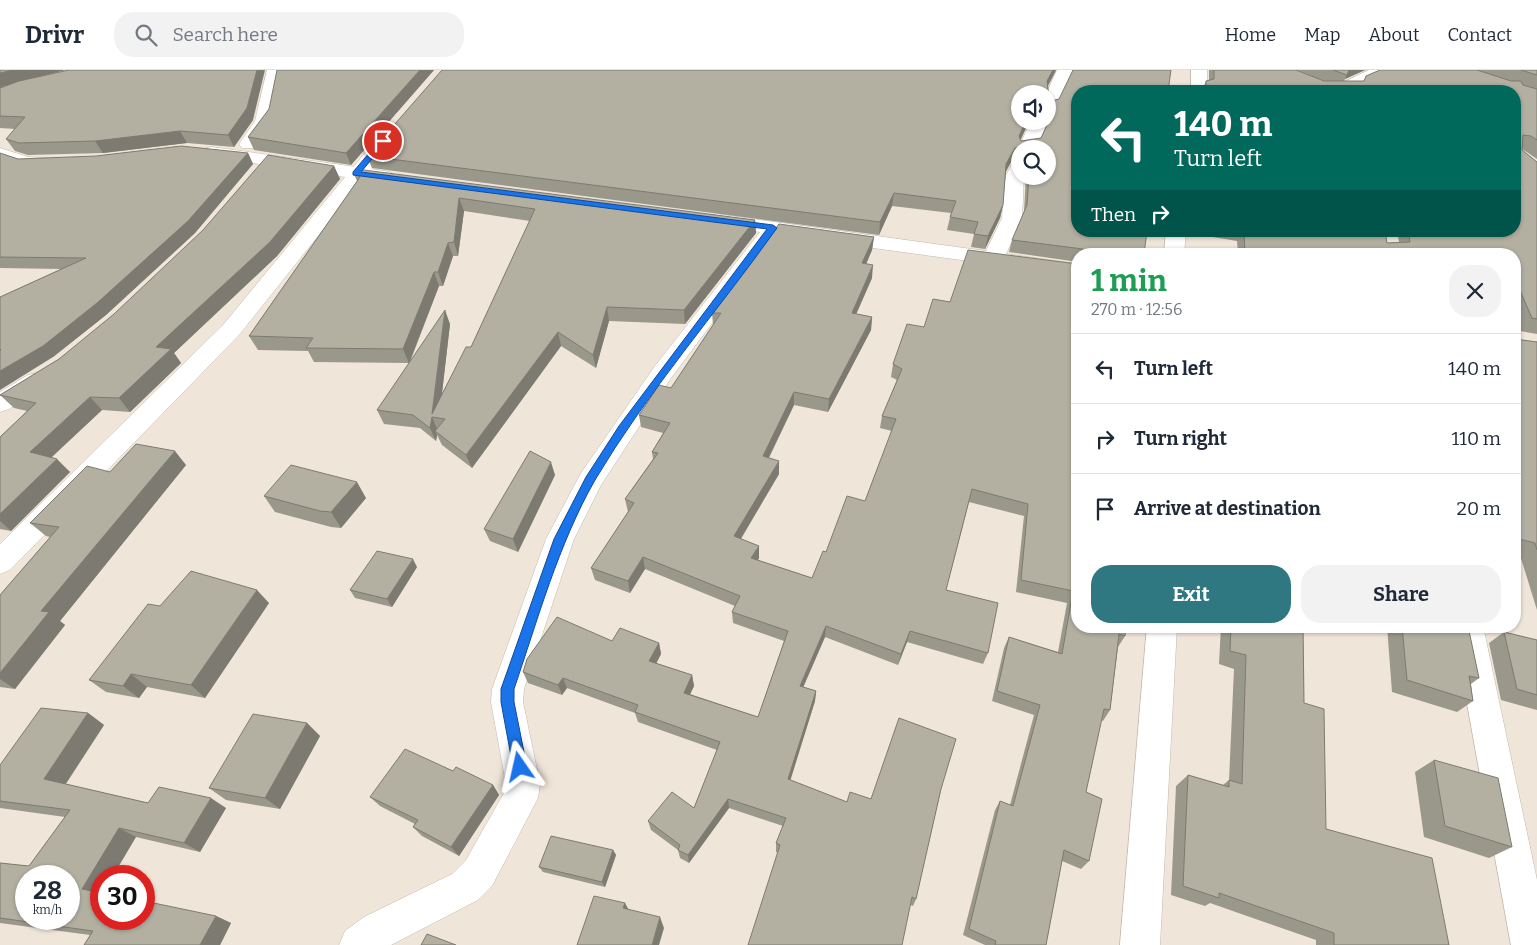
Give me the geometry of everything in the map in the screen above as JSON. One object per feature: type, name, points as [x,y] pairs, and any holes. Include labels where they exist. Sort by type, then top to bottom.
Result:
[{"type":"street","points":[[240,155],[264,121],[275,70]]},
{"type":"street","points":[[1056,88],[1064,70]]},
{"type":"street","points":[[1199,70],[1199,85]]},
{"type":"street","points":[[1350,85],[1382,70]]},
{"type":"street","points":[[0,562],[231,330],[356,174],[410,111]]},
{"type":"street","points":[[196,150],[405,180]]},
{"type":"street","points":[[0,153],[26,163],[63,161]]},
{"type":"street","points":[[251,182],[269,161]]},
{"type":"street","points":[[994,257],[1012,218],[1014,185]]},
{"type":"street","points":[[696,217],[1071,269]]},
{"type":"street","points":[[359,945],[378,931],[457,892],[479,873],[520,798],[523,784],[507,702],[508,689],[560,539],[590,480],[623,428],[773,228]]},
{"type":"street","points":[[0,403],[54,370]]},
{"type":"street","points":[[1140,945],[1162,633]]},
{"type":"street","points":[[1469,633],[1531,945]]},
{"type":"building","points":[[0,70],[13,70],[0,73]]},
{"type":"building","points":[[69,70],[257,70],[247,108],[228,135],[180,131],[95,141],[19,143],[6,139],[25,117],[0,116],[0,88],[19,81]]},
{"type":"building","points":[[277,70],[420,70],[346,153],[248,137],[269,109]]},
{"type":"building","points":[[442,70],[1053,70],[1047,81],[1047,85],[1011,85],[1011,130],[1022,130],[1019,136],[1021,140],[1011,140],[1011,155],[1006,164],[1003,205],[988,236],[974,234],[978,222],[950,217],[956,201],[894,193],[880,222],[367,156]]},
{"type":"building","points":[[1073,70],[1171,70],[1169,85],[1071,85],[1071,237],[1146,237],[1145,248],[1075,248],[1012,240],[1027,205],[1028,185],[1056,185],[1056,140],[1028,140],[1041,138],[1045,130],[1056,130],[1056,100],[1059,99]]},
{"type":"building","points":[[1214,70],[1296,70],[1324,81],[1364,81],[1366,76],[1380,70],[1477,70],[1511,81],[1521,81],[1523,85],[1537,89],[1537,140],[1531,136],[1523,135],[1522,150],[1537,162],[1537,319],[1532,318],[1521,293],[1521,248],[1245,248],[1244,237],[1386,237],[1387,243],[1410,242],[1409,237],[1521,237],[1521,85],[1206,85],[1206,81],[1214,79]]},
{"type":"building","points":[[1333,70],[1349,70],[1347,75]]},
{"type":"building","points":[[1521,70],[1537,70],[1537,75]]},
{"type":"building","points":[[181,146],[248,153],[188,221],[97,303],[43,346],[0,371],[0,297],[86,258],[0,257],[0,153],[18,159],[96,156]]},
{"type":"building","points":[[268,155],[334,166],[270,242],[156,347],[171,349],[119,398],[90,397],[30,452],[57,459],[0,514],[0,437],[36,403],[0,395],[59,359],[114,314],[203,230]]},
{"type":"building","points":[[356,169],[755,220],[684,310],[607,307],[593,355],[558,332],[466,455],[435,431],[445,419],[432,417],[430,428],[413,415],[377,410],[445,310],[432,414],[466,347],[471,347],[535,209],[459,198],[454,242],[448,243],[438,272],[434,272],[403,349],[306,348],[313,338],[249,336],[360,177],[353,172]]},
{"type":"building","points":[[779,224],[874,237],[862,263],[873,265],[852,313],[872,317],[829,399],[794,392],[763,456],[779,461],[734,536],[759,546],[751,558],[812,578],[823,551],[826,552],[847,496],[865,501],[896,419],[882,416],[902,369],[893,364],[907,324],[924,327],[933,299],[950,302],[968,250],[1071,263],[1071,591],[1021,580],[1028,504],[972,489],[946,590],[998,603],[988,653],[910,631],[901,654],[826,626],[800,686],[816,691],[788,779],[847,802],[850,792],[871,799],[899,718],[956,739],[941,789],[916,899],[912,897],[902,945],[748,945],[780,845],[776,843],[786,818],[728,799],[688,855],[678,850],[680,845],[648,821],[672,792],[694,808],[720,742],[635,712],[638,705],[563,678],[558,685],[523,672],[527,659],[557,617],[612,641],[620,628],[659,643],[649,661],[692,675],[684,693],[758,717],[788,631],[732,612],[740,596],[643,557],[628,581],[591,568],[634,503],[625,499],[658,453],[652,452],[670,423],[639,415],[659,385],[671,388],[721,313],[712,313]]},
{"type":"building","points":[[1521,340],[1537,342],[1537,550],[1535,543],[1521,540]]},
{"type":"building","points":[[136,444],[175,451],[41,611],[49,612],[0,673],[0,595],[59,527],[30,523],[87,466],[110,472]]},
{"type":"building","points":[[530,451],[551,462],[513,539],[484,529]]},
{"type":"building","points":[[291,465],[357,482],[331,512],[320,511],[264,496]]},
{"type":"building","points":[[377,551],[413,559],[387,599],[350,590]]},
{"type":"building","points":[[191,571],[257,590],[191,685],[131,674],[123,686],[89,680],[148,604],[160,606]]},
{"type":"building","points":[[1071,602],[1071,633],[1125,633],[1125,636],[1119,634],[1110,710],[1104,709],[1086,792],[1102,799],[1089,861],[1064,850],[1046,945],[995,945],[996,941],[969,929],[1000,801],[1013,806],[1040,705],[997,691],[1009,637],[1062,654]]},
{"type":"building","points":[[1231,633],[1303,633],[1304,703],[1324,709],[1326,829],[1432,858],[1449,945],[1334,945],[1334,933],[1219,893],[1219,898],[1183,886],[1188,775],[1229,787],[1229,780],[1242,784],[1246,655],[1230,651]]},
{"type":"building","points":[[1403,633],[1469,633],[1479,678],[1469,676],[1473,701],[1407,680]]},
{"type":"building","points":[[1504,633],[1537,640],[1537,695],[1517,689]]},
{"type":"building","points":[[41,708],[88,713],[44,779],[148,803],[159,787],[211,798],[184,843],[119,828],[97,865],[90,865],[90,876],[82,889],[90,891],[90,930],[155,930],[155,903],[216,916],[200,945],[84,945],[93,931],[80,929],[80,865],[30,865],[70,810],[0,801],[0,765]]},
{"type":"building","points":[[253,714],[307,723],[265,798],[209,788]]},
{"type":"building","points":[[405,749],[453,771],[456,767],[493,785],[451,847],[413,827],[418,820],[370,797]]},
{"type":"building","points":[[1434,760],[1498,778],[1512,847],[1445,826]]},
{"type":"building","points":[[551,836],[613,850],[602,882],[539,867]]},
{"type":"building","points":[[0,863],[19,865],[15,865],[15,920],[0,918]]},
{"type":"building","points":[[594,896],[625,903],[623,908],[660,917],[652,945],[577,945]]},
{"type":"building","points":[[427,934],[456,945],[421,945]]},
{"type":"route","points":[[383,141],[356,174],[773,228],[663,372],[623,428],[590,480],[560,539],[508,689],[507,702],[520,767]]}]
